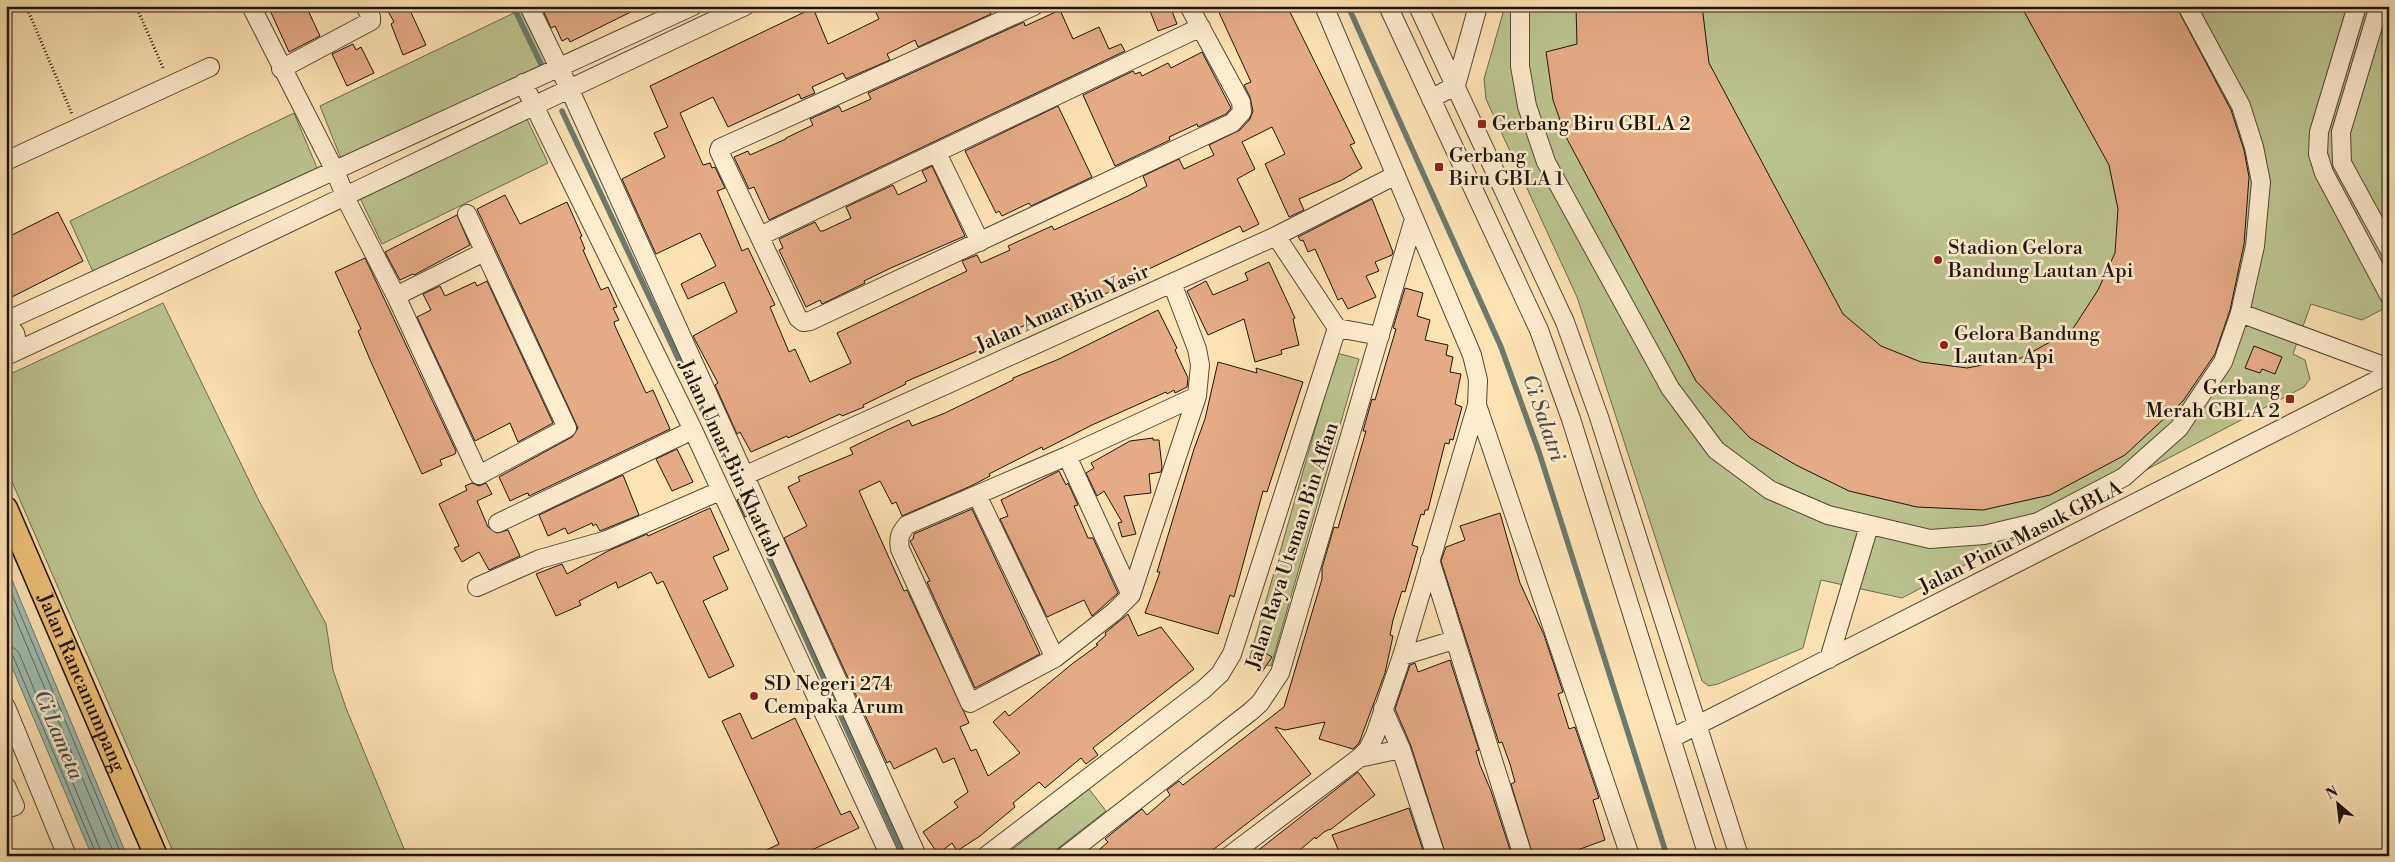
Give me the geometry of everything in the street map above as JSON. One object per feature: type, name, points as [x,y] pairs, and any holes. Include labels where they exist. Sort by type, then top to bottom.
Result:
[{"type":"main road","name":"Jalan Rancanumpang","points":[[6,508],[156,856]]},
{"type":"street","points":[[251,6],[396,296],[476,473],[481,474],[567,428],[467,214]]},
{"type":"street","points":[[281,69],[370,21],[371,18],[366,6]]},
{"type":"street","name":"Jalan Umar Bin Khattab","points":[[529,6],[569,88],[917,856]]},
{"type":"street","points":[[13,353],[15,333],[6,322],[693,6]]},
{"type":"street","points":[[13,353],[346,197],[569,88],[745,6]]},
{"type":"street","points":[[1034,6],[720,148],[719,151],[798,318],[806,322],[1232,123],[1242,112],[1241,102],[1189,6]]},
{"type":"street","points":[[1228,856],[1359,758],[1372,744],[1402,656],[1476,405],[1478,380],[1472,356],[1324,6]]},
{"type":"street","points":[[1708,856],[1571,419],[1539,330],[1391,14],[1418,6],[1568,331],[1599,416],[1739,856]]},
{"type":"street","points":[[1431,99],[1456,85],[1478,6]]},
{"type":"street","points":[[1520,6],[1520,66],[1527,106],[1546,162],[1670,388],[1716,450],[1770,490],[1828,515],[1930,539],[1984,534],[2038,522],[2124,477],[2179,428],[2222,362],[2240,313],[2255,246],[2261,182],[2254,147],[2241,106],[2187,6]]},
{"type":"street","points":[[2357,6],[2319,132],[2318,154],[2324,173],[2389,295]]},
{"type":"street","points":[[2379,6],[2341,132],[2340,147],[2342,163],[2389,249]]},
{"type":"street","points":[[760,236],[1202,27]]},
{"type":"street","points":[[6,161],[210,67]]},
{"type":"street","name":"Jalan Umar Bin Khattab","points":[[523,83],[693,430],[890,856]]},
{"type":"street","points":[[937,153],[980,242]]},
{"type":"street","name":"Jalan Amar Bin Yasir","points":[[477,587],[540,559],[607,540],[722,495],[1276,236],[1396,175]]},
{"type":"street","name":"Jalan Raya Utsman Bin Affan","points":[[1065,856],[1250,712],[1260,702],[1280,672],[1414,220]]},
{"type":"street","points":[[1276,236],[1337,328],[1380,336]]},
{"type":"street","points":[[396,296],[484,252]]},
{"type":"street","points":[[1172,283],[1197,349],[1200,365],[1197,396],[1131,595],[1114,612],[1055,658],[973,703],[967,701],[900,549],[898,541],[901,532],[907,525],[1067,456],[1197,396]]},
{"type":"street","points":[[2240,313],[2389,368]]},
{"type":"street","name":"Jalan Raya Utsman Bin Affan","points":[[986,856],[1204,689],[1226,666],[1232,654],[1337,328]]},
{"type":"street","name":"Jalan Pintu Masuk GBLA","points":[[1672,738],[1699,726],[2389,374]]},
{"type":"street","points":[[1476,405],[1630,856]]},
{"type":"street","points":[[498,523],[693,430]]},
{"type":"street","points":[[1067,456],[1131,595]]},
{"type":"street","points":[[976,495],[1055,658]]},
{"type":"street","points":[[1829,660],[1869,526]]},
{"type":"street","points":[[1430,560],[1523,856]]},
{"type":"street","points":[[1402,656],[1454,640]]},
{"type":"street","points":[[6,707],[67,856]]},
{"type":"street","points":[[1383,709],[1400,748],[1436,856]]},
{"type":"street","points":[[1359,758],[1400,748]]},
{"type":"street","points":[[6,786],[10,808]]},
{"type":"path","points":[[26,6],[78,128]]},
{"type":"path","points":[[136,6],[171,85]]},
{"type":"green space","name":"Stadion Gelora Bandung Lautan Api","points":[[1505,6],[2389,6],[2389,306],[2362,320],[2311,304],[2293,354],[2305,360],[2310,379],[2304,387],[1902,598],[1821,580],[1803,648],[1718,684],[1709,686],[1702,681],[1577,297],[1486,99],[1484,79]]},
{"type":"green space","points":[[520,10],[548,64],[342,161],[320,106]]},
{"type":"green space","points":[[294,113],[318,170],[94,274],[70,221]]},
{"type":"green space","points":[[526,117],[548,163],[382,244],[359,196]]},
{"type":"green space","points":[[163,303],[258,499],[326,624],[333,670],[346,708],[407,856],[175,856],[6,468],[6,376]]},
{"type":"green space","points":[[1337,353],[1359,359],[1271,666],[1249,660]]},
{"type":"green space","points":[[1089,789],[1106,811],[1048,856],[1004,856]]},
{"type":"water","name":"Ci Lameta","points":[[6,567],[127,856],[92,856],[6,653]]},
{"type":"building","points":[[268,6],[306,6],[320,36],[289,52]]},
{"type":"building","points":[[385,6],[408,6],[426,45],[403,55],[391,24],[394,22]]},
{"type":"building","points":[[545,6],[643,6],[570,42],[568,38],[562,41],[555,26],[551,28],[542,8]]},
{"type":"building","points":[[873,6],[988,6],[991,14],[918,47],[915,40],[887,54],[890,60],[846,79],[843,73],[812,87],[815,93],[801,99],[799,94],[728,127],[713,97],[680,113],[703,165],[710,163],[712,168],[715,167],[725,188],[717,191],[742,251],[748,248],[775,305],[770,307],[789,352],[795,349],[810,382],[851,363],[837,333],[967,271],[962,261],[977,255],[981,263],[1010,250],[1008,246],[1052,226],[1054,230],[1128,196],[1147,186],[1143,176],[1179,159],[1184,169],[1214,155],[1209,145],[1240,130],[1250,119],[1253,111],[1250,97],[1244,85],[1251,82],[1216,6],[1287,6],[1355,143],[1350,145],[1362,168],[1342,180],[1299,199],[1304,210],[1289,217],[1265,164],[1285,154],[1272,127],[1242,142],[1255,169],[1237,179],[1259,224],[1243,232],[1240,226],[1117,284],[1119,288],[1086,302],[1087,304],[1072,311],[1070,308],[1066,310],[1065,308],[1021,327],[994,340],[996,343],[905,382],[906,384],[863,405],[864,407],[842,416],[840,414],[788,438],[787,436],[751,452],[740,432],[737,434],[715,385],[718,383],[693,336],[737,312],[724,282],[688,299],[681,284],[716,266],[700,233],[656,254],[622,179],[665,157],[654,133],[668,127],[650,86],[813,8],[828,44],[879,19]]},
{"type":"building","points":[[1148,6],[1170,6],[1177,24],[1158,31]]},
{"type":"building","name":"Stadion Gelora Bandung Lautan Api","points":[[1576,6],[1702,6],[1709,63],[1843,314],[1881,346],[1921,362],[1967,368],[2021,358],[2072,330],[2098,290],[2115,253],[2118,209],[2109,165],[2021,6],[2176,6],[2231,110],[2244,150],[2249,177],[2244,244],[2230,310],[2215,354],[2183,401],[2125,455],[2050,495],[1983,510],[1917,507],[1849,491],[1796,465],[1750,438],[1696,381],[1566,137],[1553,100],[1546,52],[1577,44]]},
{"type":"building","points":[[1060,10],[1073,39],[1099,27],[1109,49],[1121,44],[1125,51],[769,220],[754,187],[749,189],[734,157],[748,151],[750,155],[786,139],[813,125],[810,119],[839,106],[842,112],[871,99],[868,93],[1024,22],[1025,26]]},
{"type":"building","points":[[353,44],[356,50],[361,47],[374,73],[347,86],[332,54]]},
{"type":"building","points":[[1202,52],[1231,108],[1226,114],[1198,127],[1197,124],[1169,137],[1170,140],[1115,166],[1083,95],[1133,71],[1135,74],[1140,72],[1142,76],[1168,63],[1171,68]]},
{"type":"building","points":[[1058,106],[1092,177],[1031,206],[1029,203],[1002,216],[999,211],[996,213],[965,151]]},
{"type":"building","points":[[932,166],[965,236],[893,267],[822,304],[820,300],[806,307],[779,250],[783,248],[779,239],[815,222],[820,231],[823,231],[851,218],[846,207],[893,185],[898,195],[927,181],[922,171]]},
{"type":"building","points":[[505,195],[520,224],[567,202],[582,236],[580,237],[585,249],[583,250],[601,290],[608,287],[617,307],[613,308],[619,320],[614,322],[615,326],[646,393],[653,390],[670,429],[529,496],[528,493],[510,501],[499,477],[572,437],[578,428],[477,209]]},
{"type":"building","points":[[1372,199],[1393,252],[1392,255],[1375,262],[1379,271],[1366,276],[1376,297],[1348,309],[1342,298],[1338,300],[1315,249],[1308,252],[1303,240],[1301,241],[1298,237]]},
{"type":"building","points":[[58,212],[83,261],[6,300],[6,238]]},
{"type":"building","points":[[457,215],[470,245],[414,275],[400,280],[385,252]]},
{"type":"building","points":[[365,258],[456,451],[455,454],[440,460],[442,465],[422,474],[371,362],[358,331],[361,329],[335,272]]},
{"type":"building","points":[[1269,262],[1295,318],[1293,319],[1299,345],[1281,350],[1282,354],[1255,362],[1244,319],[1208,335],[1187,291],[1206,281],[1213,295],[1248,280],[1245,273]]},
{"type":"building","points":[[487,281],[553,423],[518,442],[510,423],[475,441],[417,317],[431,310],[423,294],[440,286],[445,296],[475,282],[477,286]]},
{"type":"building","points":[[1405,288],[1423,293],[1417,316],[1430,320],[1425,340],[1448,345],[1446,355],[1453,357],[1450,372],[1461,374],[1455,404],[1462,407],[1453,440],[1450,439],[1449,444],[1445,443],[1428,510],[1425,510],[1424,515],[1421,514],[1412,545],[1418,547],[1405,592],[1402,591],[1393,620],[1390,635],[1393,636],[1385,673],[1359,743],[1353,749],[1319,739],[1325,722],[1285,730],[1275,727],[1311,774],[1205,856],[1092,856],[1108,842],[1105,839],[1142,809],[1147,815],[1170,795],[1167,790],[1179,781],[1183,785],[1284,707],[1322,579],[1322,568],[1334,527],[1338,528],[1366,431],[1363,431],[1372,399],[1375,400],[1396,329],[1393,328]]},
{"type":"building","points":[[1158,310],[1177,348],[1175,350],[1188,378],[1187,387],[1175,393],[1174,390],[1167,394],[1166,392],[1092,425],[1043,450],[1042,447],[989,474],[990,476],[971,486],[902,516],[896,502],[892,504],[880,481],[859,491],[904,591],[907,590],[969,723],[960,727],[971,751],[976,749],[988,776],[1020,753],[993,722],[1005,711],[1009,716],[1098,645],[1096,644],[1106,635],[1105,633],[1128,614],[1138,636],[1161,627],[1194,669],[1093,748],[1098,755],[1086,764],[1081,758],[1045,788],[1039,782],[1013,803],[1015,807],[980,836],[957,851],[952,843],[938,854],[923,832],[958,807],[954,802],[968,792],[954,758],[943,763],[936,748],[894,769],[890,761],[887,763],[784,538],[807,526],[788,487],[800,481],[798,477],[853,454],[850,448],[887,430],[909,420],[912,426],[945,413],[1013,380],[1013,378],[1059,359]]},
{"type":"building","points":[[2254,346],[2282,357],[2275,374],[2262,369],[2260,373],[2245,368]]},
{"type":"building","points":[[1218,362],[1257,373],[1256,368],[1303,382],[1267,492],[1263,491],[1234,597],[1230,595],[1218,634],[1145,613],[1160,572],[1157,572],[1194,449],[1205,419]]},
{"type":"building","points":[[1153,438],[1153,440],[1159,440],[1161,472],[1149,474],[1151,493],[1124,496],[1136,534],[1122,537],[1118,523],[1122,522],[1104,491],[1097,496],[1086,473],[1094,468],[1091,463],[1130,441]]},
{"type":"building","points":[[677,449],[693,482],[672,491],[656,459]]},
{"type":"building","points":[[1059,471],[1066,485],[1068,483],[1078,505],[1074,506],[1088,538],[1093,538],[1118,593],[1092,616],[1084,600],[1047,617],[1000,519],[1008,516],[1001,500]]},
{"type":"building","points":[[623,475],[639,515],[600,531],[596,524],[593,526],[592,523],[568,534],[565,528],[548,536],[539,515]]},
{"type":"building","points":[[472,483],[479,486],[486,483],[492,494],[477,501],[488,527],[497,533],[508,530],[520,556],[489,570],[479,552],[462,562],[454,548],[459,546],[439,504],[467,490],[465,486]]},
{"type":"building","points":[[743,497],[750,514],[745,517],[737,500]]},
{"type":"building","points":[[710,508],[729,550],[713,557],[728,589],[703,601],[734,666],[709,678],[663,581],[657,584],[651,572],[618,588],[616,582],[579,601],[581,605],[556,616],[536,574],[562,564],[567,574],[608,551],[647,534],[648,536]]},
{"type":"building","points":[[972,509],[1040,654],[975,688],[927,582],[930,581],[910,541],[913,539],[914,534]]},
{"type":"building","points":[[1500,513],[1520,583],[1544,635],[1563,692],[1558,694],[1569,729],[1575,727],[1599,798],[1593,800],[1605,840],[1561,856],[1533,856],[1511,784],[1515,782],[1510,764],[1502,742],[1499,743],[1441,561],[1446,547],[1465,540],[1460,526]]},
{"type":"building","points":[[1257,648],[1272,657],[1262,672],[1248,663]]},
{"type":"building","points":[[1450,660],[1479,750],[1476,751],[1480,765],[1491,791],[1512,856],[1446,856],[1411,746],[1395,709],[1410,665],[1415,663],[1418,672]]},
{"type":"building","points":[[740,713],[752,739],[795,718],[841,815],[850,811],[859,828],[799,856],[754,856],[779,844],[722,721]]},
{"type":"building","points":[[1358,772],[1375,795],[1330,830],[1324,832],[1316,839],[1315,837],[1293,856],[1251,856]]},
{"type":"building","points":[[1409,808],[1425,856],[1341,856],[1332,835]]},
{"type":"waterway","points":[[513,6],[541,64]]},
{"type":"waterway","name":"Ci Salatri","points":[[1348,6],[1501,347],[1539,452],[1667,856]]},
{"type":"waterway","points":[[562,111],[738,486]]},
{"type":"waterway","points":[[764,546],[904,856]]},
{"type":"place","name":"Gerbang Biru GBLA 2","points":[[1482,124]]},
{"type":"place","name":"Gerbang Biru GBLA 1","points":[[1439,167]]},
{"type":"place","name":"Stadion Gelora Bandung Lautan Api","points":[[1938,260]]},
{"type":"place","name":"Gelora Bandung Lautan Api","points":[[1944,345]]},
{"type":"place","name":"Gerbang Merah GBLA 2","points":[[2290,399]]},
{"type":"place","name":"SD Negeri 274 Cempaka Arum","points":[[754,696]]}]
